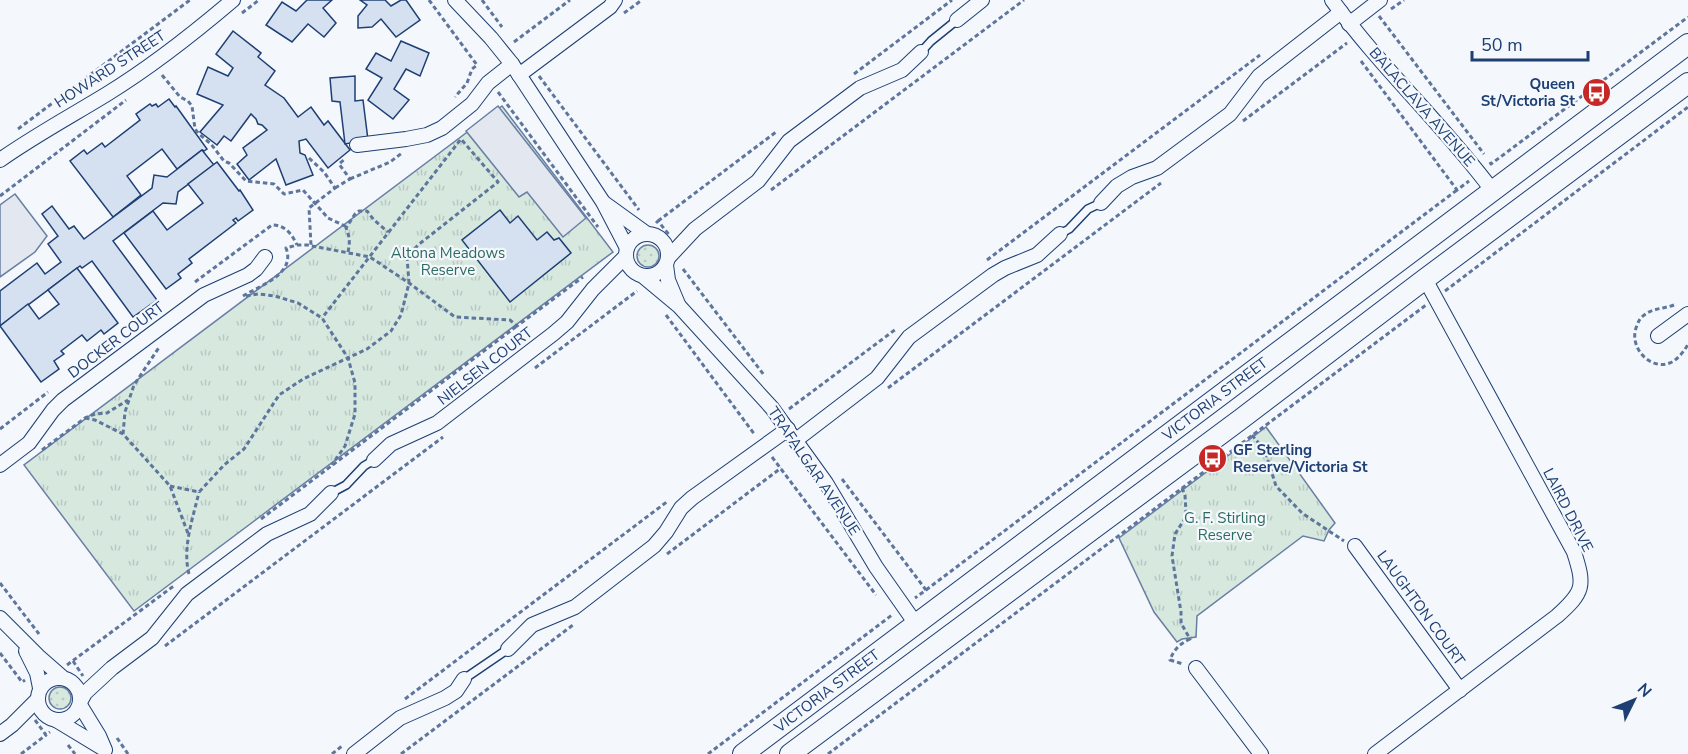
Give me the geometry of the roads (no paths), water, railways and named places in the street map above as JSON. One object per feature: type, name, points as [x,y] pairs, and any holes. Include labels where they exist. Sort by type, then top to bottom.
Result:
[{"type":"street","name":"HOWARD STREET","points":[[0,160],[25,142],[130,79],[191,35],[233,0]]},
{"type":"street","points":[[455,0],[491,38],[516,70],[603,202],[626,252],[629,266],[640,275]]},
{"type":"street","points":[[357,145],[427,135],[442,128],[472,104],[490,81],[531,65],[610,7],[615,0]]},
{"type":"street","points":[[957,20],[982,0]]},
{"type":"street","name":"BALACLAVA AVENUE","points":[[1332,0],[1340,19],[1479,173],[1510,215]]},
{"type":"street","points":[[1101,202],[1117,186],[1132,177],[1157,168],[1230,114],[1259,76],[1340,19],[1376,3]]},
{"type":"street","name":"VICTORIA STREET","points":[[753,751],[916,624],[1688,44]]},
{"type":"street","points":[[602,281],[624,274],[657,275],[695,229],[758,181],[784,145],[860,88],[902,70],[921,52]]},
{"type":"street","name":"VICTORIA STREET","points":[[790,754],[1240,420],[1688,83]]},
{"type":"street","points":[[603,202],[650,234],[660,238],[668,251],[667,262]]},
{"type":"street","points":[[626,252],[634,238],[650,234],[679,235],[695,229]]},
{"type":"street","points":[[508,649],[532,625],[575,607],[654,546],[681,508],[692,498],[877,378],[909,338],[993,275],[1037,255],[1060,234]]},
{"type":"street","name":"NIELSEN COURT","points":[[375,460],[391,444],[437,423],[553,334],[567,322],[626,252]]},
{"type":"street","name":"DOCKER COURT","points":[[0,465],[29,442],[63,400],[204,295],[248,275],[265,257]]},
{"type":"street","name":"TRAFALGAR AVENUE","points":[[667,262],[668,280],[679,306]]},
{"type":"street","name":"TRAFALGAR AVENUE","points":[[640,275],[679,306],[756,390],[792,434],[826,483],[876,567],[934,648]]},
{"type":"street","name":"LAIRD DRIVE","points":[[1375,754],[1557,616],[1571,604],[1581,590],[1581,574],[1574,552],[1425,279]]},
{"type":"street","points":[[1658,336],[1688,314]]},
{"type":"street","points":[[12,725],[36,717],[62,720],[73,715],[85,693],[112,668],[152,638],[187,594],[267,534],[310,514],[331,493]]},
{"type":"street","name":"LAUGHTON COURT","points":[[1355,546],[1460,690]]},
{"type":"street","points":[[0,618],[64,678],[77,687],[80,703],[106,752]]},
{"type":"street","points":[[18,636],[35,668],[41,710],[106,752]]},
{"type":"street","points":[[0,734],[12,725],[50,679],[92,677],[112,668]]},
{"type":"street","points":[[1196,668],[1261,754]]},
{"type":"street","points":[[354,754],[400,718],[456,691],[464,679]]},
{"type":"lane","points":[[921,52],[957,20]]},
{"type":"lane","points":[[1060,234],[1069,229],[1088,209],[1101,202]]},
{"type":"lane","points":[[331,493],[346,485],[359,471],[375,460]]},
{"type":"lane","points":[[464,679],[508,649]]},
{"type":"place","name":"Queen St/Victoria St","points":[[1596,93]]},
{"type":"place","name":"GF Sterling Reserve/Victoria St","points":[[1212,459]]},
{"type":"park label","name":"Altona Meadows Reserve","points":[[448,262]]},
{"type":"park label","name":"G. F. Stirling Reserve","points":[[1225,526]]}]
